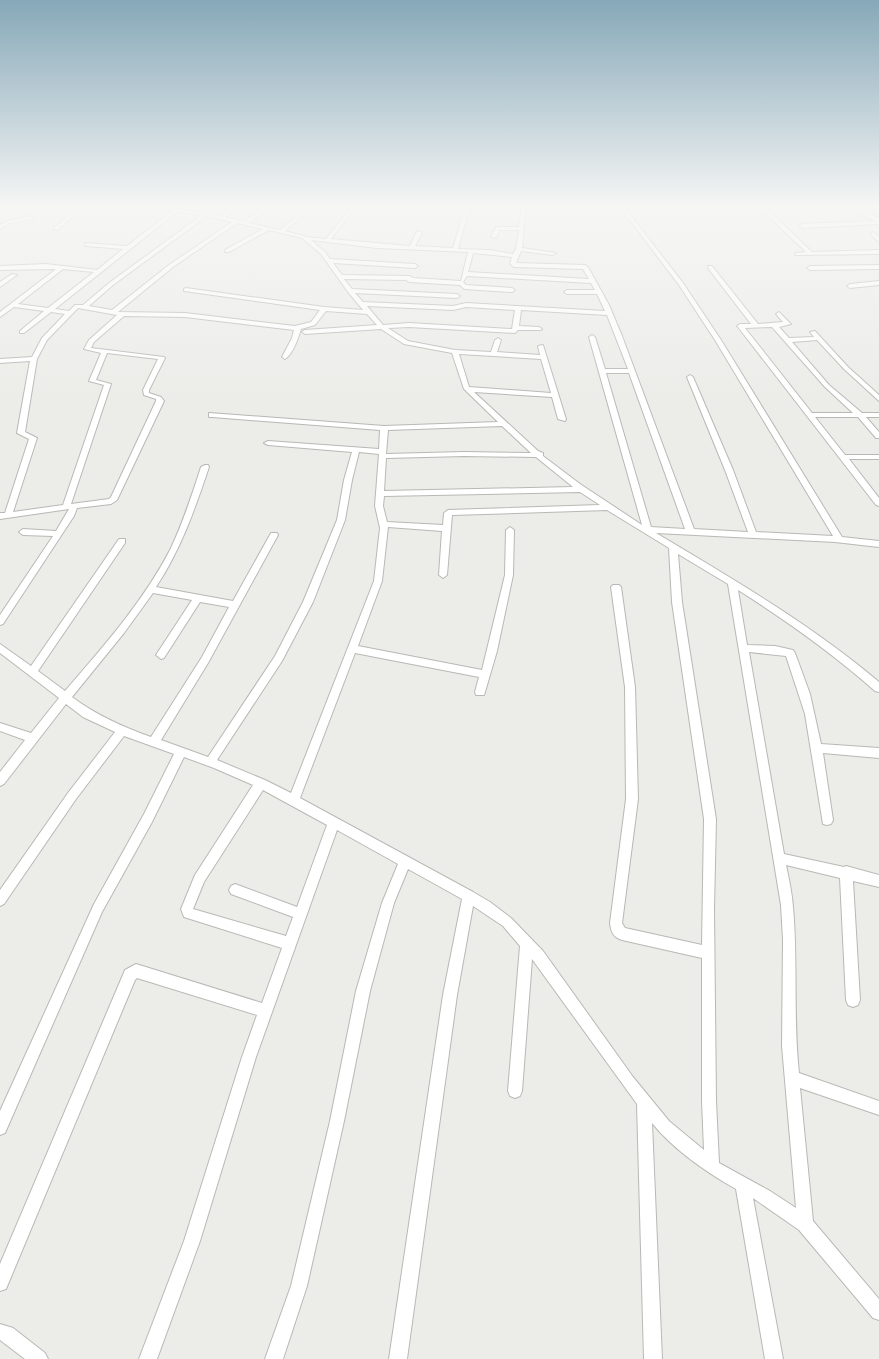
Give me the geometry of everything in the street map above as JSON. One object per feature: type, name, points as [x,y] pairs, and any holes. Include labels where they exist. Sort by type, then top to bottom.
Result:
[{"type":"street","points":[[0,315],[58,270]]},
{"type":"street","points":[[89,270],[96,271]]},
{"type":"street","points":[[85,307],[129,270]]},
{"type":"street","points":[[114,312],[166,270]]},
{"type":"street","points":[[335,270],[350,291],[381,326],[406,343],[447,349],[454,352],[544,356]]},
{"type":"street","points":[[405,293],[413,270]]},
{"type":"street","points":[[462,283],[466,270]]},
{"type":"street","points":[[513,270],[513,276]]},
{"type":"street","points":[[587,270],[609,313],[632,371],[690,531]]},
{"type":"street","points":[[671,270],[718,340],[840,540]]},
{"type":"street","points":[[713,270],[756,326]]},
{"type":"street","points":[[22,332],[96,271]]},
{"type":"street","points":[[465,274],[592,281]]},
{"type":"street","points":[[0,285],[14,275]]},
{"type":"street","points":[[340,277],[410,279],[462,283],[464,287],[512,290]]},
{"type":"street","points":[[850,286],[879,283]]},
{"type":"street","points":[[186,290],[324,309],[369,312]]},
{"type":"street","points":[[350,291],[458,296]]},
{"type":"street","points":[[567,292],[599,292]]},
{"type":"street","points":[[361,304],[453,308],[466,305],[609,313]]},
{"type":"street","points":[[13,305],[70,313]]},
{"type":"street","points":[[122,314],[91,341],[86,348],[88,350],[162,358],[146,390],[146,394],[159,398],[160,401],[114,498],[111,502],[4,515],[33,438],[21,433],[34,359],[44,339],[77,306],[122,314],[185,315],[300,330],[343,330],[409,325],[515,331],[516,328],[539,329]]},
{"type":"street","points":[[516,328],[518,308]]},
{"type":"street","points":[[285,357],[300,330],[312,326],[319,319],[324,309]]},
{"type":"street","points":[[779,314],[788,324],[740,326],[879,503]]},
{"type":"street","points":[[774,325],[827,386],[879,436]]},
{"type":"street","points":[[813,332],[846,368],[879,398]]},
{"type":"street","points":[[592,338],[648,530]]},
{"type":"street","points":[[787,340],[815,339]]},
{"type":"street","points":[[494,353],[498,340]]},
{"type":"street","points":[[541,346],[562,419]]},
{"type":"street","points":[[0,622],[70,516],[70,506],[108,384],[92,381],[104,352]]},
{"type":"street","points":[[454,352],[467,389],[540,455],[582,489],[768,603],[823,640],[879,688]]},
{"type":"street","points":[[0,361],[34,359]]},
{"type":"street","points":[[602,371],[632,371]]},
{"type":"street","points":[[690,377],[729,470],[753,535]]},
{"type":"street","points":[[467,389],[555,395]]},
{"type":"street","points":[[212,414],[384,428],[505,424]]},
{"type":"street","points":[[810,415],[879,415]]},
{"type":"street","points":[[294,800],[378,581],[383,524],[379,506],[379,494],[384,428]]},
{"type":"street","points":[[268,442],[382,454],[540,455]]},
{"type":"street","points":[[210,762],[279,658],[308,602],[341,520],[348,480],[356,451]]},
{"type":"street","points":[[844,457],[879,457]]},
{"type":"street","points":[[0,781],[64,698],[115,640],[150,589],[170,558],[205,467]]},
{"type":"street","points":[[379,494],[582,489]]},
{"type":"street","points":[[443,575],[445,528],[448,513],[455,511],[610,507]]},
{"type":"street","points":[[383,524],[445,528]]},
{"type":"street","points":[[480,692],[509,575],[510,530]]},
{"type":"street","points":[[648,530],[840,540],[879,544]]},
{"type":"street","points":[[23,532],[59,534]]},
{"type":"street","points":[[154,742],[205,660],[274,535]]},
{"type":"street","points":[[31,672],[122,541]]},
{"type":"street","points":[[673,546],[677,602],[710,819],[708,952],[709,1101],[712,1167]]},
{"type":"street","points":[[732,582],[787,905],[789,940],[789,1046],[805,1224]]},
{"type":"street","points":[[616,587],[630,687],[632,798],[616,923],[617,930],[622,934],[708,952]]},
{"type":"street","points":[[150,589],[235,605]]},
{"type":"street","points":[[161,655],[198,598]]},
{"type":"street","points":[[0,648],[87,714],[122,731],[210,762],[261,783],[469,896],[507,922],[538,956],[628,1082],[664,1126],[712,1167],[765,1196],[805,1224],[879,1312]]},
{"type":"street","points":[[743,648],[790,653],[798,671],[818,748],[827,820]]},
{"type":"street","points":[[352,649],[485,674]]},
{"type":"street","points":[[0,728],[33,738]]},
{"type":"street","points":[[0,900],[72,796],[122,731]]},
{"type":"street","points":[[818,748],[879,753]]},
{"type":"street","points":[[0,1128],[98,908],[148,818],[181,752]]},
{"type":"street","points":[[261,783],[199,879],[187,909],[188,913],[290,944]]},
{"type":"street","points":[[148,1359],[192,1242],[249,1057],[334,822]]},
{"type":"street","points":[[779,858],[879,881]]},
{"type":"street","points":[[274,1359],[299,1286],[337,1121],[363,991],[388,903],[405,860]]},
{"type":"street","points":[[846,872],[853,1000]]},
{"type":"street","points":[[235,890],[301,914]]},
{"type":"street","points":[[398,1359],[450,995],[469,896]]},
{"type":"street","points":[[515,1091],[527,944]]},
{"type":"street","points":[[0,1283],[130,975],[136,972],[266,1011]]},
{"type":"street","points":[[792,1078],[879,1108]]},
{"type":"street","points":[[644,1102],[653,1359]]},
{"type":"street","points":[[743,1184],[774,1359]]},
{"type":"street","points":[[0,1332],[7,1334],[39,1359]]}]
